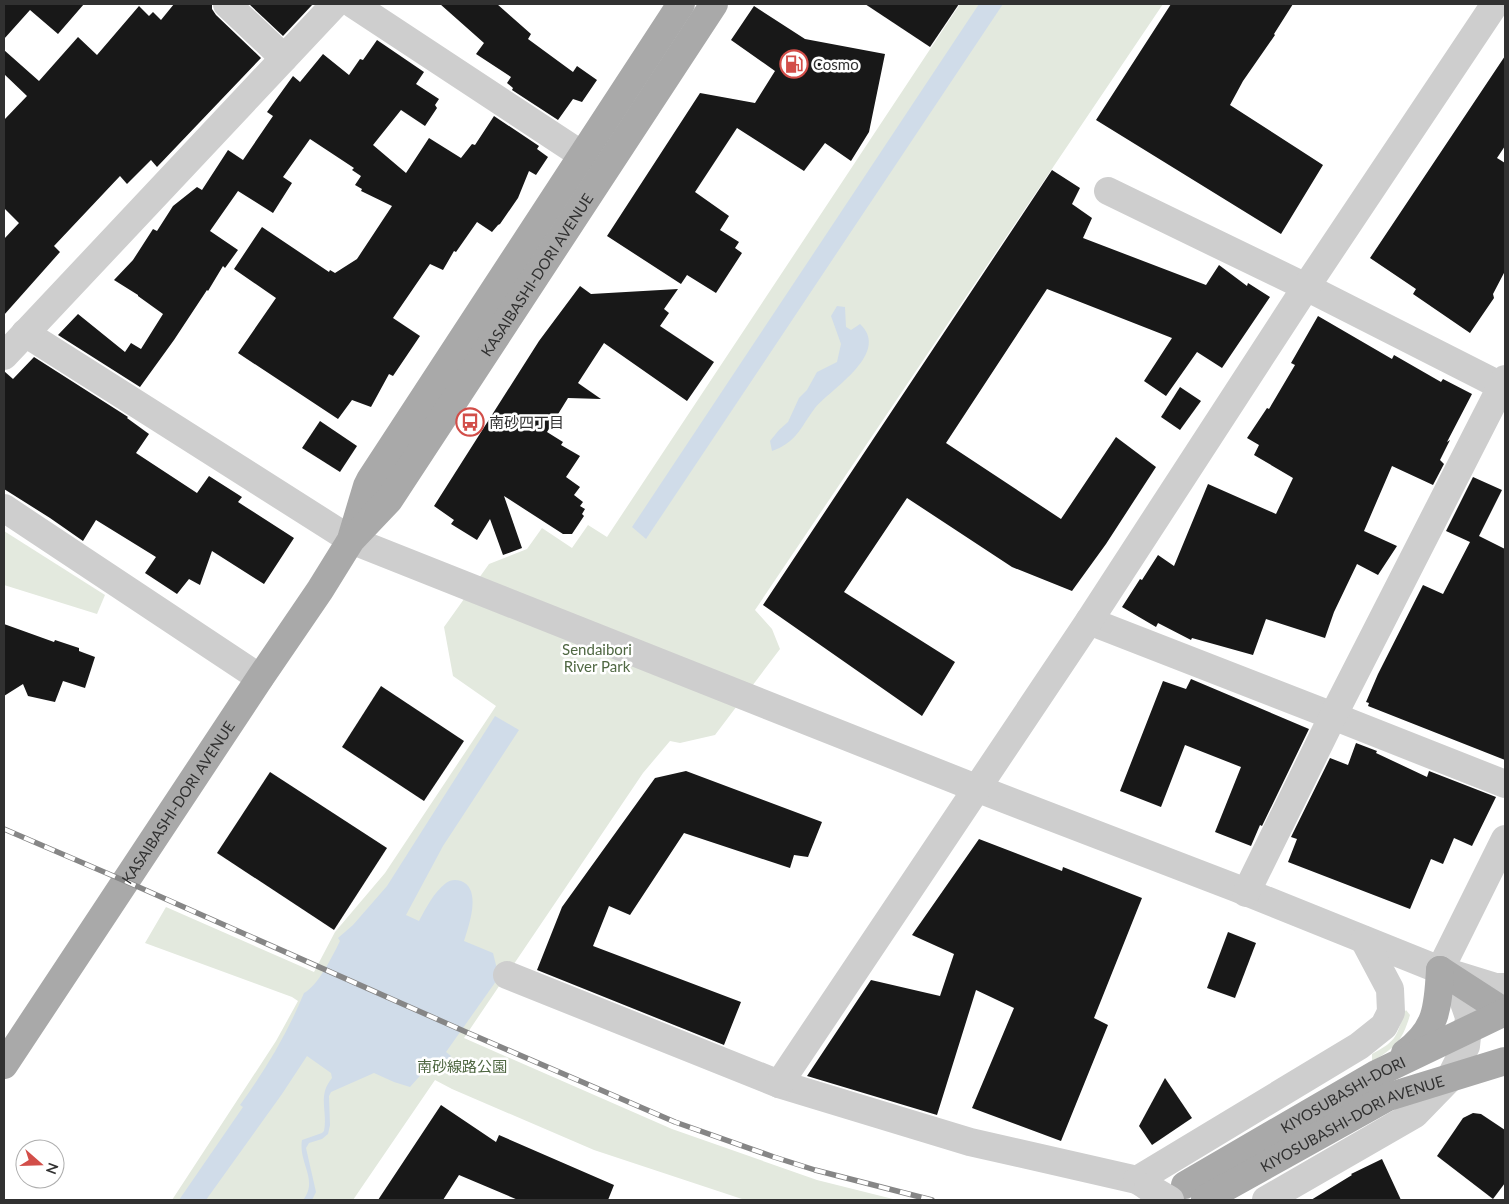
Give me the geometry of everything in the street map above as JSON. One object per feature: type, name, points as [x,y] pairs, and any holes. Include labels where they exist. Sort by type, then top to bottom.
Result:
[{"type":"main road","name":"KASAIBASHI-DORI AVENUE","points":[[350,540],[366,486],[681,4]]},
{"type":"main road","name":"KASAIBASHI-DORI AVENUE","points":[[4,1065],[320,590],[350,540],[389,500],[714,4]]},
{"type":"main road","points":[[1376,1074],[1417,1044],[1430,1028],[1438,1002],[1440,970],[1505,1012]]},
{"type":"main road","name":"KIYOSUBASHI-DORI","points":[[1169,1190],[1376,1074],[1505,1012]]},
{"type":"main road","name":"KIYOSUBASHI-DORI AVENUE","points":[[1169,1190],[1388,1096],[1505,1061]]},
{"type":"street","points":[[226,4],[284,58]]},
{"type":"street","points":[[4,356],[335,4]]},
{"type":"street","points":[[353,4],[582,155]]},
{"type":"street","points":[[779,1084],[1089,621],[1306,287],[1495,4]]},
{"type":"street","points":[[1108,191],[1504,384],[1246,892]]},
{"type":"street","points":[[25,333],[350,540],[1440,970],[1495,987],[1505,988]]},
{"type":"street","points":[[4,508],[260,678]]},
{"type":"street","points":[[1089,621],[1505,784]]},
{"type":"street","points":[[1440,970],[1505,839]]},
{"type":"street","points":[[507,975],[779,1084],[970,1142],[1169,1190],[1384,1026],[1391,1012],[1390,990],[1364,940]]},
{"type":"street","points":[[1266,1200],[1415,1114],[1450,1078],[1466,1046],[1469,1017],[1461,994],[1440,970]]},
{"type":"green space","name":"Sendaibori River Park","points":[[960,4],[1163,4],[755,610],[772,629],[780,649],[715,735],[680,743],[670,741],[643,773],[464,1038],[672,1129],[817,1180],[897,1200],[745,1200],[594,1150],[435,1080],[353,1200],[172,1200],[276,1041],[298,1001],[292,997],[145,943],[166,907],[314,972],[335,932],[385,873],[496,706],[453,676],[444,627],[489,564],[527,549],[542,528],[572,548],[588,525],[607,537]]},
{"type":"green space","points":[[4,531],[105,595],[97,614],[4,585]]},
{"type":"green space","points":[[1406,1010],[1410,1015],[1401,1038],[1392,1048],[1372,1062],[1372,1054],[1391,1042],[1397,1034]]},
{"type":"shaded area","points":[[979,4],[1003,4],[646,539],[632,527]]},
{"type":"shaded area","points":[[837,306],[845,307],[846,327],[851,330],[860,324],[868,335],[868,347],[864,358],[856,369],[815,408],[795,437],[772,451],[770,441],[788,422],[799,398],[807,390],[817,372],[837,362],[841,344],[831,316]]},
{"type":"shaded area","points":[[495,716],[519,730],[443,846],[406,915],[419,921],[431,900],[446,883],[457,880],[461,881],[467,885],[472,899],[471,917],[464,941],[493,953],[499,977],[446,1052],[451,1056],[445,1061],[434,1060],[410,1087],[374,1073],[331,1092],[329,1096],[330,1125],[328,1134],[322,1139],[309,1143],[306,1148],[316,1192],[312,1200],[303,1200],[307,1193],[309,1178],[303,1156],[302,1140],[324,1131],[324,1097],[332,1078],[331,1073],[307,1056],[206,1200],[179,1200],[243,1107],[240,1105],[276,1050],[304,993],[315,984],[329,962],[340,941],[338,938],[353,925],[387,886]]},
{"type":"building","points":[[4,4],[84,4],[58,34],[30,10],[4,39]]},
{"type":"building","points":[[174,4],[212,4],[212,9],[216,15],[261,58],[157,167],[151,160],[127,184],[120,176],[54,246],[60,252],[4,315],[4,239],[19,223],[4,208],[4,120],[27,96],[4,74],[4,50],[39,81],[78,37],[97,55],[139,6],[149,16],[153,12],[161,20]]},
{"type":"building","points":[[249,4],[313,4],[283,36]]},
{"type":"building","points":[[440,4],[497,4],[531,34],[528,39],[573,72],[577,66],[597,80],[582,102],[573,99],[558,120],[512,90],[513,88],[507,83],[511,77],[476,54],[484,43]]},
{"type":"building","points":[[865,4],[959,4],[930,47]]},
{"type":"building","points":[[1171,4],[1293,4],[1275,35],[1243,81],[1230,105],[1323,165],[1281,234],[1096,120]]},
{"type":"building","points":[[754,6],[805,39],[885,54],[869,132],[851,161],[825,143],[804,171],[737,128],[695,192],[729,216],[720,230],[739,242],[735,248],[742,253],[716,293],[687,275],[681,284],[607,236],[700,93],[755,103],[775,71],[731,40]]},
{"type":"building","points":[[377,40],[424,72],[416,84],[439,99],[435,105],[437,108],[425,126],[401,110],[373,145],[406,173],[429,138],[461,158],[472,144],[475,145],[494,116],[539,146],[537,149],[548,157],[536,175],[529,171],[518,198],[492,232],[477,222],[456,252],[454,251],[443,270],[430,264],[393,318],[420,336],[393,376],[389,374],[371,407],[352,400],[338,419],[238,353],[276,298],[234,269],[262,227],[329,272],[330,270],[335,273],[357,259],[392,206],[361,191],[362,189],[355,185],[361,176],[352,170],[354,168],[310,139],[283,177],[292,183],[273,213],[238,191],[210,231],[238,250],[225,268],[223,266],[208,291],[140,387],[58,335],[78,314],[125,352],[131,343],[141,349],[163,314],[114,280],[133,260],[153,229],[157,231],[173,206],[197,187],[202,190],[228,150],[243,160],[273,116],[267,112],[293,76],[300,82],[323,54],[349,75],[360,59],[363,60]]},
{"type":"building","points":[[1505,56],[1505,146],[1497,158],[1505,163],[1505,271],[1493,294],[1494,298],[1470,333],[1413,294],[1416,289],[1370,258]]},
{"type":"building","points":[[1052,170],[1080,188],[1072,204],[1092,218],[1083,238],[1206,285],[1219,265],[1247,286],[1248,283],[1270,297],[1222,368],[1197,352],[1166,396],[1144,381],[1172,338],[1047,289],[946,443],[1061,519],[1116,437],[1156,467],[1106,544],[1072,591],[1012,567],[907,498],[844,592],[955,662],[922,716],[763,605]]},
{"type":"building","points":[[580,286],[591,294],[678,289],[664,309],[669,313],[660,326],[714,362],[687,401],[604,343],[578,383],[601,399],[568,398],[547,432],[563,442],[561,445],[580,456],[566,477],[580,487],[574,495],[583,502],[580,506],[585,509],[582,514],[584,516],[572,534],[563,534],[504,496],[522,548],[503,555],[490,519],[477,540],[451,524],[454,520],[434,506],[539,341]]},
{"type":"building","points":[[1318,316],[1392,359],[1394,355],[1441,382],[1443,379],[1472,394],[1447,442],[1450,440],[1440,460],[1444,464],[1433,485],[1392,466],[1364,531],[1397,546],[1378,575],[1357,564],[1334,612],[1325,638],[1266,619],[1253,655],[1192,638],[1191,640],[1158,623],[1156,627],[1122,607],[1158,555],[1174,566],[1208,484],[1276,514],[1293,478],[1254,455],[1259,445],[1247,438],[1267,408],[1269,409],[1295,365],[1291,363]]},
{"type":"building","points":[[34,357],[128,417],[149,434],[136,453],[197,493],[209,476],[242,497],[238,502],[294,538],[264,584],[212,551],[200,585],[189,579],[177,594],[145,573],[156,557],[96,520],[83,541],[4,489],[4,371],[13,379]]},
{"type":"building","points":[[1180,387],[1201,401],[1180,430],[1161,417]]},
{"type":"building","points":[[320,421],[357,446],[340,472],[302,448]]},
{"type":"building","points":[[1473,477],[1502,490],[1479,536],[1505,549],[1505,760],[1368,706],[1369,703],[1366,702],[1423,585],[1443,594],[1470,542],[1446,531]]},
{"type":"building","points":[[4,624],[54,642],[55,640],[79,648],[79,651],[95,657],[85,688],[63,681],[55,702],[28,696],[23,684],[4,696]]},
{"type":"building","points":[[1191,679],[1309,729],[1251,846],[1215,832],[1241,767],[1185,745],[1161,807],[1120,791],[1163,681],[1186,689]]},
{"type":"building","points":[[381,686],[464,741],[424,801],[342,747]]},
{"type":"building","points":[[1356,743],[1377,751],[1376,753],[1427,777],[1429,771],[1496,797],[1472,846],[1454,838],[1443,864],[1431,859],[1410,909],[1288,862],[1297,839],[1291,837],[1330,758],[1348,765]]},
{"type":"building","points":[[686,771],[822,822],[808,857],[794,855],[790,868],[684,833],[630,915],[609,906],[593,946],[741,1002],[724,1045],[537,970],[562,907],[655,778]]},
{"type":"building","points":[[270,772],[387,848],[334,930],[217,853]]},
{"type":"building","points":[[979,839],[1062,871],[1063,867],[1142,898],[1094,1018],[1108,1025],[1061,1141],[972,1108],[1014,1008],[976,990],[937,1115],[807,1076],[871,980],[940,996],[954,954],[912,935]]},
{"type":"building","points":[[1228,932],[1256,943],[1235,998],[1207,988]]},
{"type":"building","points":[[1165,1078],[1192,1118],[1152,1145],[1139,1126]]},
{"type":"building","points":[[441,1105],[496,1142],[499,1135],[614,1185],[608,1200],[518,1200],[459,1175],[443,1200],[378,1200]]},
{"type":"building","points":[[1473,1113],[1481,1114],[1505,1130],[1505,1183],[1493,1199],[1437,1156],[1463,1118]]},
{"type":"building","points":[[1382,1159],[1401,1200],[1311,1200],[1351,1174]]},
{"type":"railway","points":[[4,829],[675,1122],[815,1170],[932,1200]]},
{"type":"place","name":"Cosmo","points":[[794,64]]},
{"type":"place","name":"南砂四丁目","points":[[470,422]]},
{"type":"park label","name":"南砂線路公園","points":[[462,1066]]}]
